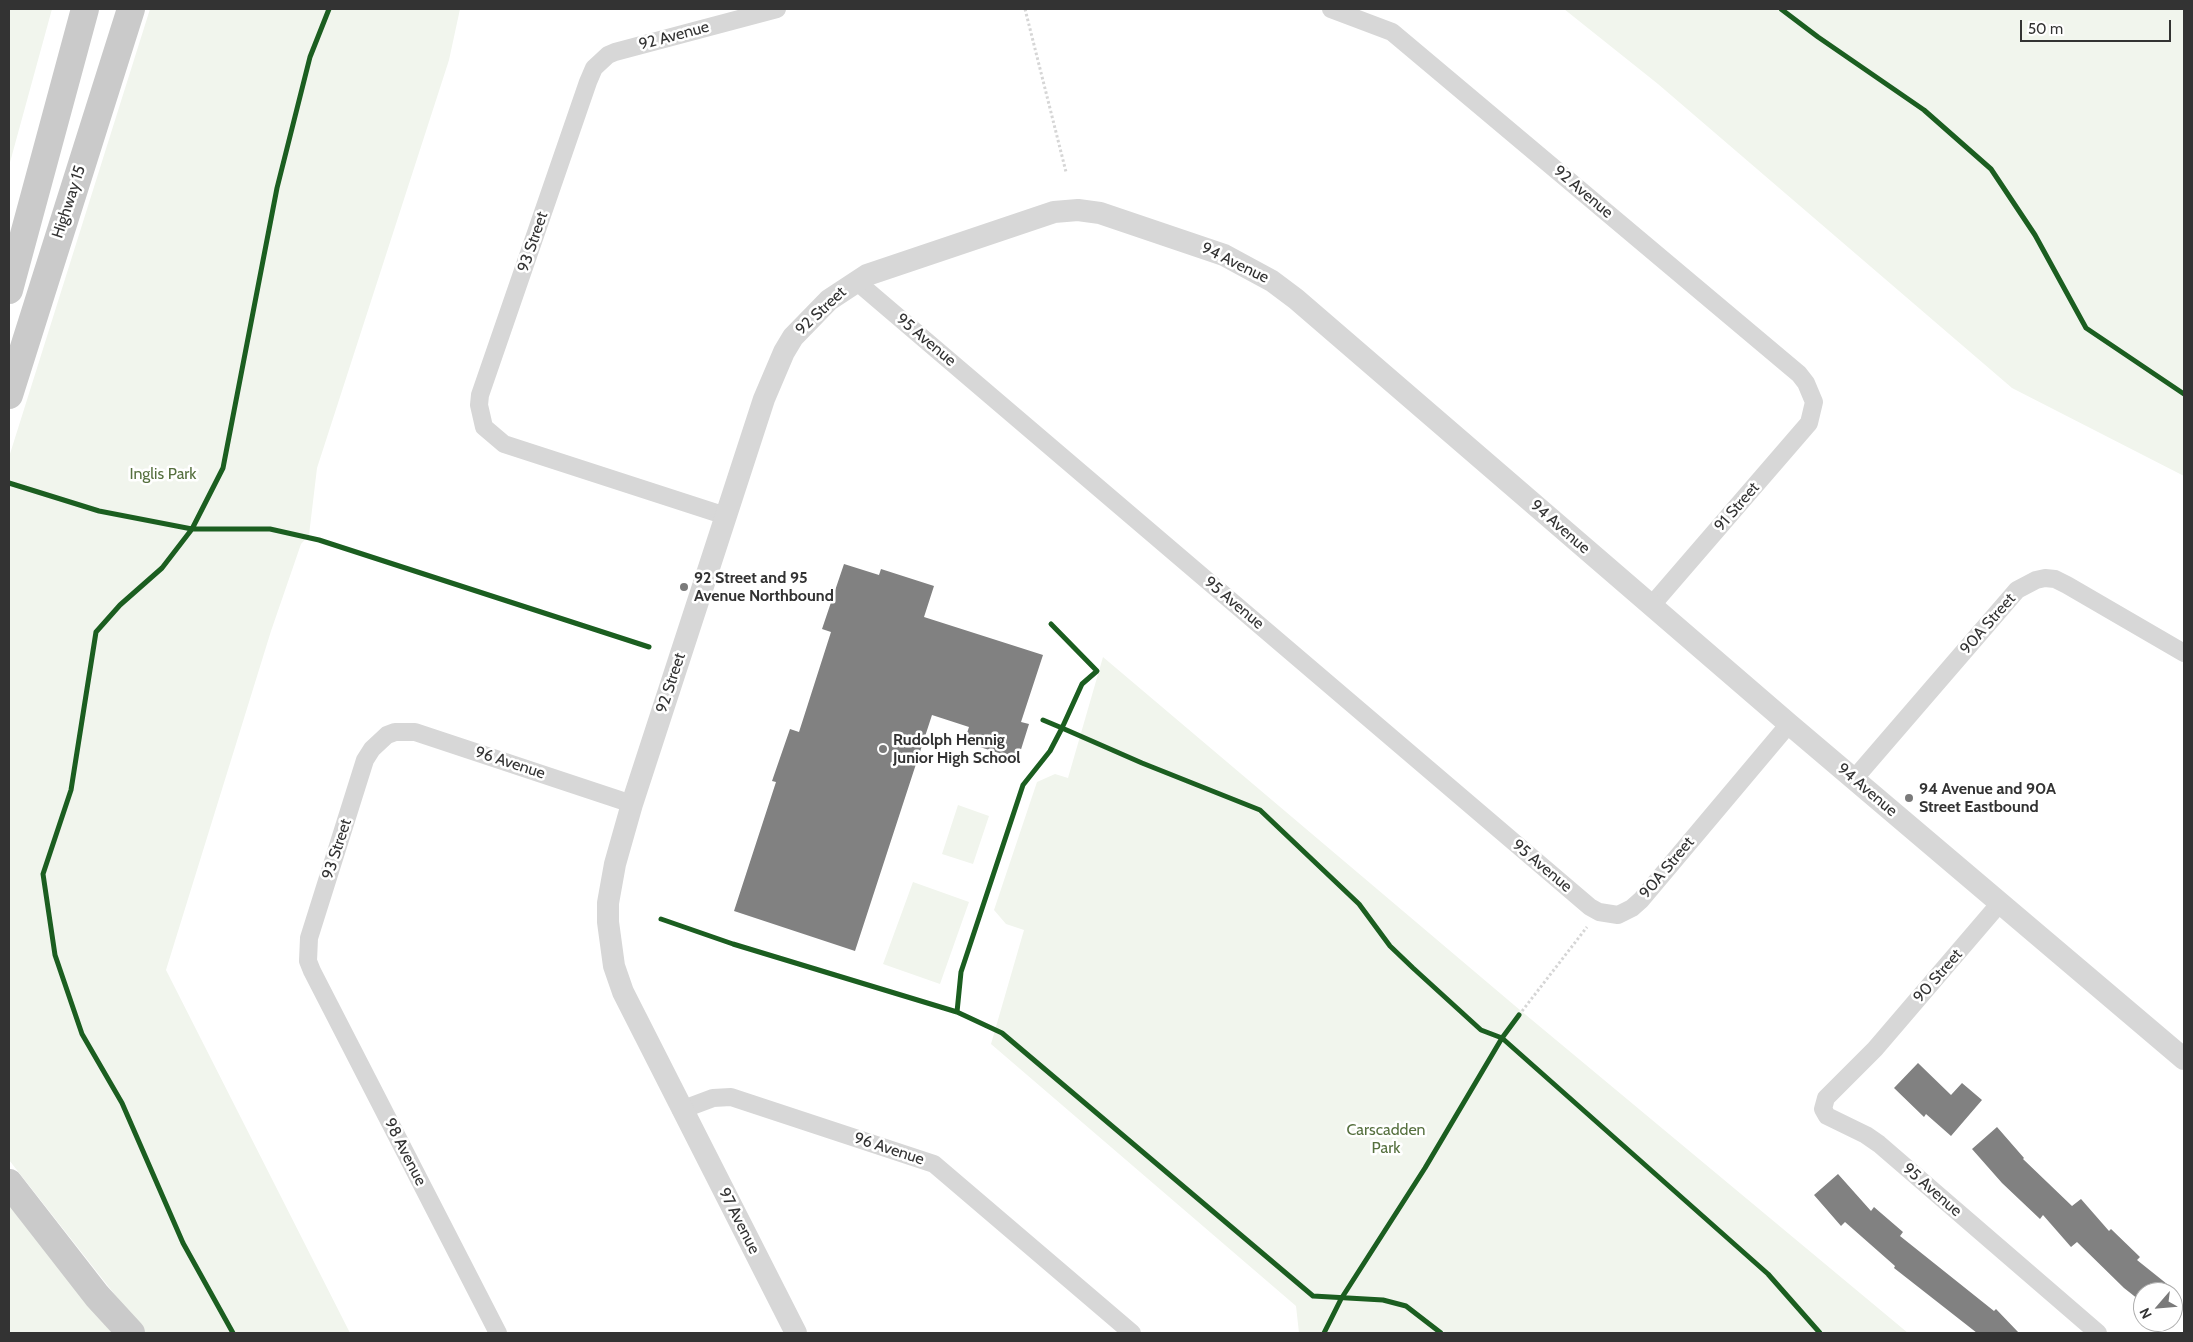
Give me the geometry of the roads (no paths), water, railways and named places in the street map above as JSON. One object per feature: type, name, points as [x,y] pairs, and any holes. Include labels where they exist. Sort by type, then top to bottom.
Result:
[{"type":"main road","name":"Highway 15","points":[[9,290],[85,9]]},
{"type":"main road","name":"Highway 15","points":[[9,395],[131,9]]},
{"type":"main road","points":[[9,1184],[97,1296],[131,1333]]},
{"type":"street","name":"92 Avenue","points":[[601,60],[615,52],[777,9]]},
{"type":"street","name":"92 Avenue","points":[[1331,9],[1392,32],[1799,374],[1806,383],[1814,402]]},
{"type":"street","name":"93 Street","points":[[601,60],[588,82],[480,395],[480,412],[484,427],[489,434],[504,444],[726,516]]},
{"type":"street","name":"94 Avenue","points":[[856,281],[926,254],[1054,212],[1066,210],[1100,212],[1224,255],[1272,281],[1296,299],[1651,606],[2184,1059]]},
{"type":"street","name":"92 Street","points":[[681,1110],[623,992],[610,942],[608,902],[611,882],[632,804],[764,399],[784,352],[793,337],[816,312],[856,281]]},
{"type":"street","name":"95 Avenue","points":[[856,281],[1590,907],[1599,912],[1618,915]]},
{"type":"street","name":"91 Street","points":[[1651,606],[1802,432],[1812,415],[1814,402]]},
{"type":"street","name":"90A Street","points":[[1854,778],[2017,590],[2036,580],[2045,578],[2055,579],[2184,653]]},
{"type":"street","name":"90A Street","points":[[1618,915],[1632,908],[1641,900],[1790,724]]},
{"type":"street","name":"96 Avenue","points":[[386,735],[395,732],[415,732],[632,804]]},
{"type":"street","name":"93 Street","points":[[312,971],[308,961],[308,949],[320,902],[365,760],[372,749],[386,735]]},
{"type":"street","name":"90 Street","points":[[1875,1049],[2000,904]]},
{"type":"street","name":"98 Avenue","points":[[312,971],[498,1333]]},
{"type":"street","name":"95 Avenue","points":[[1875,1049],[1826,1098],[1822,1107],[1825,1114],[1866,1135],[1879,1144],[2098,1333]]},
{"type":"street","name":"96 Avenue","points":[[681,1110],[713,1098],[731,1097],[934,1164],[1132,1333]]},
{"type":"street","name":"97 Avenue","points":[[681,1110],[796,1333]]},
{"type":"place","name":"92 Street and 95 Avenue Northbound","points":[[684,587]]},
{"type":"place","name":"Rudolph Hennig Junior High School","points":[[883,749]]},
{"type":"place","name":"94 Avenue and 90A Street Eastbound","points":[[1909,798]]},
{"type":"park label","name":"Inglis Park","points":[[163,474]]},
{"type":"park label","name":"Carscadden Park","points":[[1386,1139]]}]
